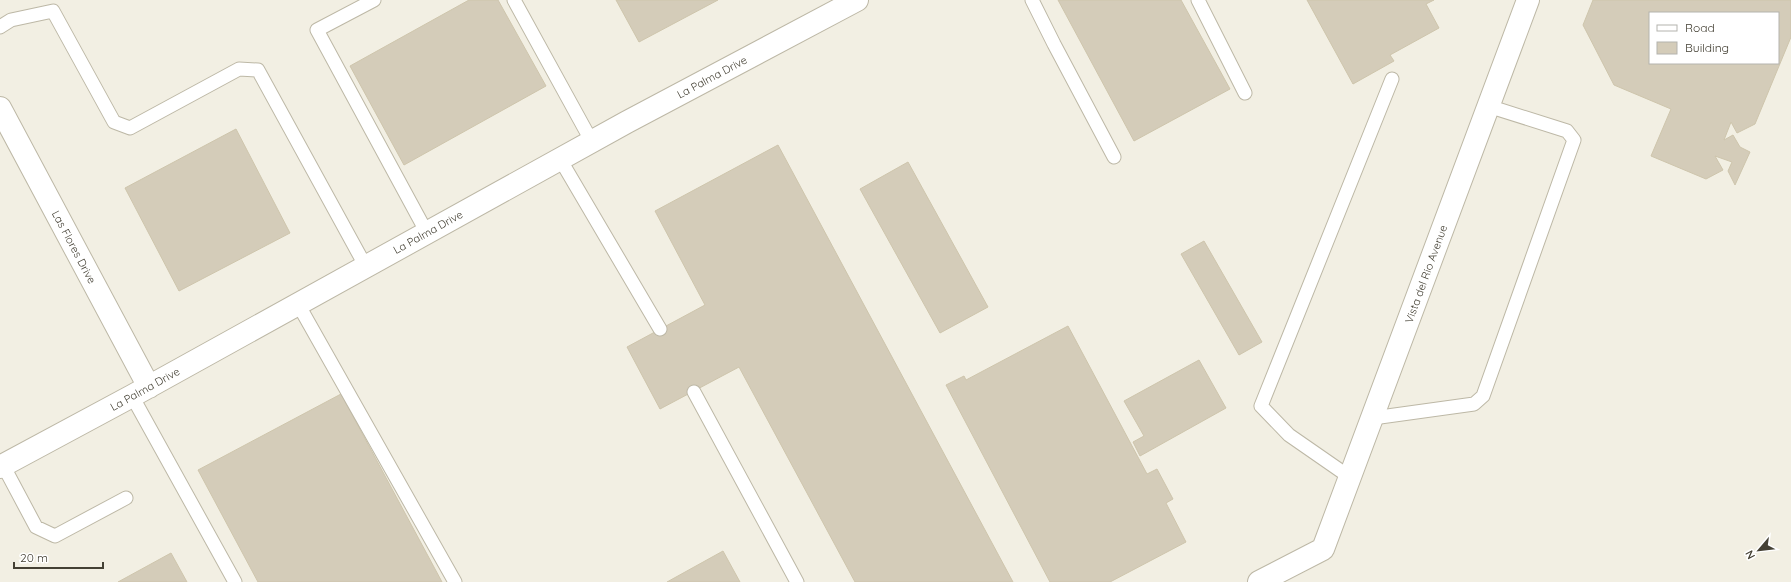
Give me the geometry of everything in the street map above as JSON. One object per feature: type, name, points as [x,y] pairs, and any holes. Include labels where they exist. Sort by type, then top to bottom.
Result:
[{"type":"street","name":"La Palma Drive","points":[[2,466],[140,392],[560,159],[857,0]]},
{"type":"street","name":"Vista del Rio Avenue","points":[[1259,582],[1323,549],[1351,478],[1528,0]]},
{"type":"street","name":"Las Flores Drive","points":[[0,108],[140,392]]},
{"type":"lane","points":[[374,0],[317,30],[427,233]]},
{"type":"lane","points":[[514,0],[592,142]]},
{"type":"lane","points":[[1032,0],[1114,157]]},
{"type":"lane","points":[[1198,0],[1245,93]]},
{"type":"lane","points":[[0,27],[11,20],[54,11],[114,122],[130,128],[239,69],[258,70],[366,267]]},
{"type":"lane","points":[[1351,478],[1289,435],[1261,406],[1392,79]]},
{"type":"lane","points":[[1373,418],[1474,404],[1483,396],[1574,140],[1567,131],[1488,106]]},
{"type":"lane","points":[[560,159],[660,330]]},
{"type":"lane","points":[[298,304],[454,582]]},
{"type":"lane","points":[[140,392],[235,582]]},
{"type":"lane","points":[[694,392],[797,582]]},
{"type":"lane","points":[[2,466],[36,527],[55,536],[126,498]]},
{"type":"building","points":[[469,0],[498,0],[546,86],[404,165],[350,66]]},
{"type":"building","points":[[616,0],[718,0],[639,42]]},
{"type":"building","points":[[1058,0],[1181,0],[1230,89],[1134,141]]},
{"type":"building","points":[[1307,0],[1434,0],[1426,4],[1439,28],[1390,55],[1394,61],[1353,84]]},
{"type":"building","points":[[1593,0],[1791,0],[1791,37],[1755,124],[1737,133],[1731,122],[1724,140],[1733,135],[1740,147],[1750,152],[1735,185],[1728,171],[1732,162],[1715,156],[1723,170],[1706,179],[1651,156],[1671,109],[1614,85],[1583,25]]},
{"type":"building","points":[[236,129],[290,233],[179,291],[125,188]]},
{"type":"building","points":[[778,145],[1013,582],[855,582],[739,367],[660,409],[627,347],[705,305],[655,211]]},
{"type":"building","points":[[908,162],[988,307],[940,333],[860,189]]},
{"type":"building","points":[[1204,241],[1262,342],[1239,355],[1181,254]]},
{"type":"building","points":[[1068,326],[1147,474],[1157,469],[1173,499],[1166,503],[1186,542],[1110,582],[1050,582],[946,385],[964,376],[966,380]]},
{"type":"building","points":[[1199,360],[1226,408],[1140,456],[1133,442],[1144,436],[1124,401]]},
{"type":"building","points":[[341,394],[442,582],[258,582],[198,470]]},
{"type":"building","points":[[723,551],[740,582],[667,582]]},
{"type":"building","points":[[171,553],[187,582],[118,582]]}]
